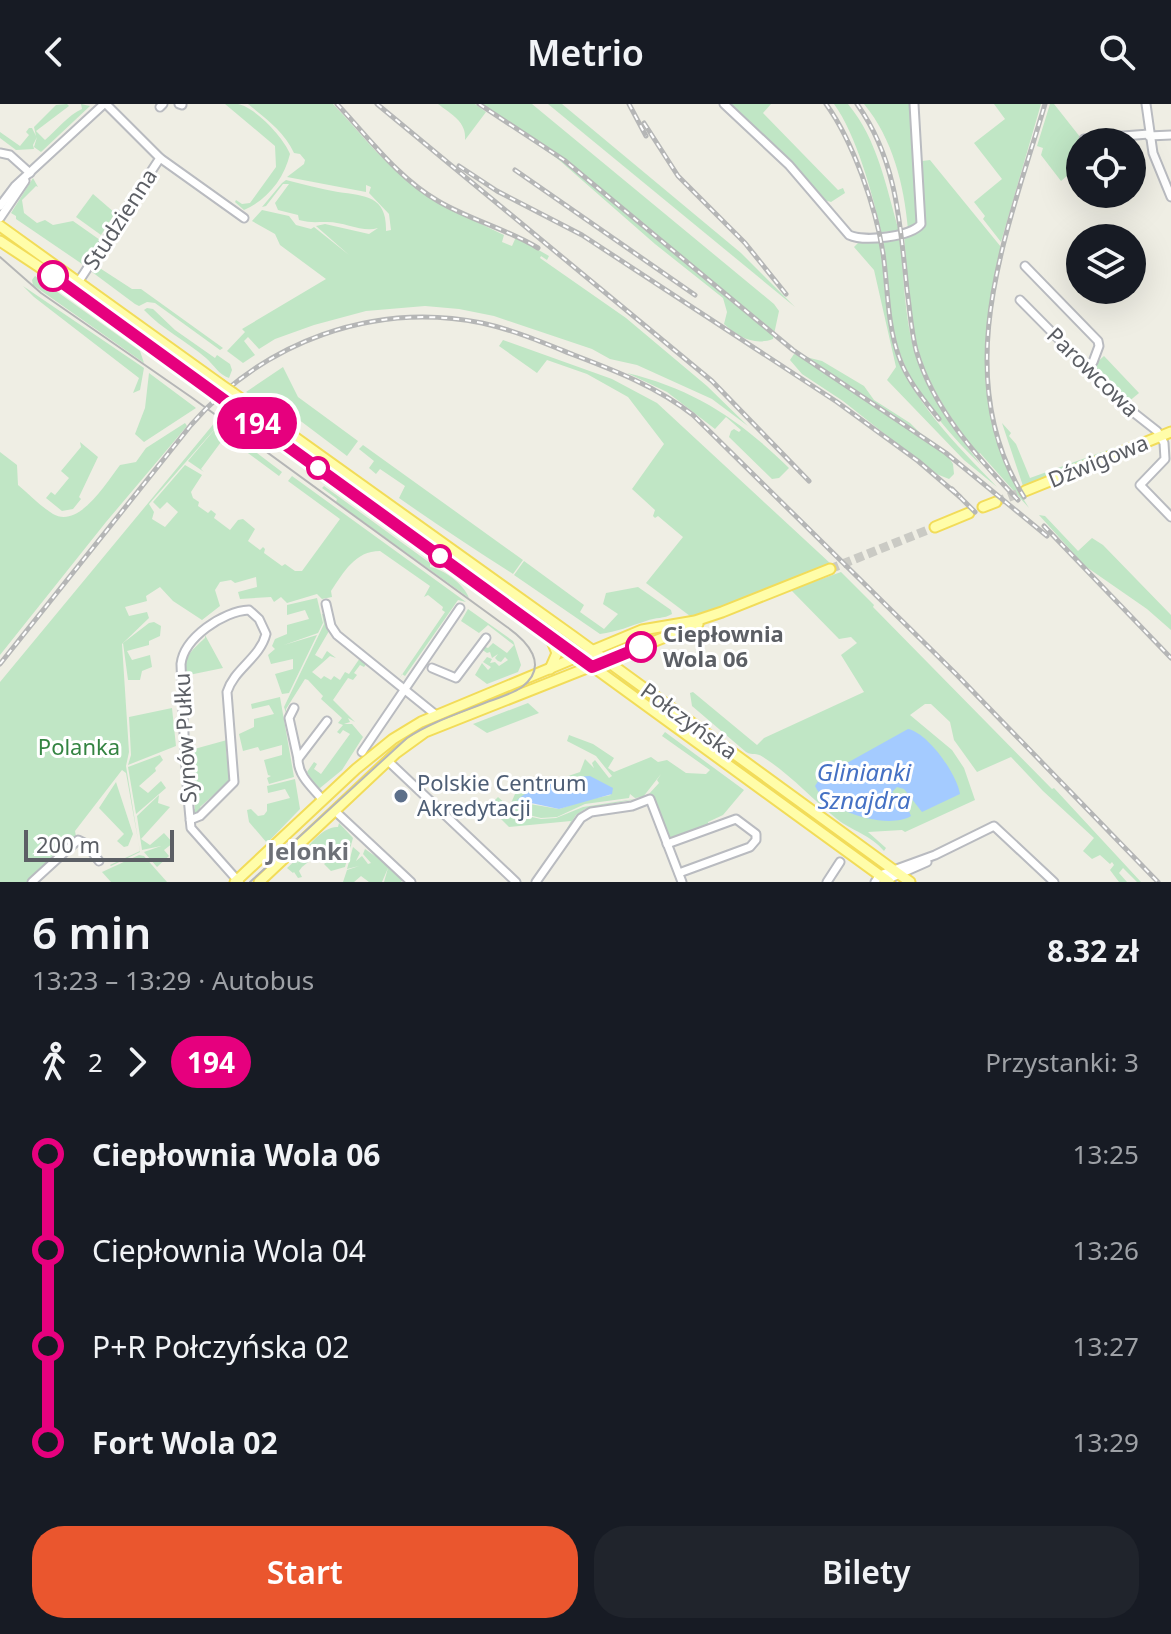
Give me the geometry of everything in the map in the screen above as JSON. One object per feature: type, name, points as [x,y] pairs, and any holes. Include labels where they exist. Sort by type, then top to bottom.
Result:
[{"type":"main road","points":[[0,226],[75,285]]},
{"type":"main road","points":[[0,241],[75,285]]},
{"type":"main road","name":"Połczyńska","points":[[75,285],[594,651],[902,876]]},
{"type":"main road","name":"Połczyńska","points":[[230,397],[503,602],[883,880]]},
{"type":"main road","name":"Dźwigowa","points":[[1025,491],[1166,434]]},
{"type":"main road","points":[[983,507],[996,502]]},
{"type":"main road","points":[[935,527],[969,513]]},
{"type":"main road","points":[[259,882],[388,761],[411,741],[433,728],[607,661],[830,569]]},
{"type":"main road","points":[[503,602],[502,596],[510,592]]},
{"type":"main road","points":[[237,881],[322,799],[393,739],[436,715],[642,630],[695,621],[722,612]]},
{"type":"main road","points":[[547,633],[557,651],[549,670]]},
{"type":"street","points":[[0,206],[30,173],[105,104],[160,158],[244,218]]},
{"type":"street","points":[[724,104],[789,165],[849,235],[862,239],[912,232],[921,224],[914,104]]},
{"type":"street","points":[[1146,104],[1156,163],[1171,197]]},
{"type":"street","points":[[1146,135],[1171,135]]},
{"type":"street","points":[[0,153],[10,155],[30,173]]},
{"type":"street","name":"Studzienna","points":[[75,285],[160,158]]},
{"type":"street","points":[[0,218],[30,173]]},
{"type":"street","name":"Parowcowa","points":[[1025,266],[1098,341],[1093,362]]},
{"type":"street","name":"Parowcowa","points":[[1020,300],[1120,401],[1166,434]]},
{"type":"street","points":[[1166,434],[1165,459],[1140,485],[1171,517]]},
{"type":"street","points":[[326,604],[333,631],[436,715]]},
{"type":"street","points":[[362,752],[460,608]]},
{"type":"street","name":"Synów Pułku","points":[[190,820],[201,815],[234,782],[227,692],[232,680],[262,646],[266,634],[256,615],[249,610],[228,616],[206,629],[182,656],[190,820],[191,828],[237,881]]},
{"type":"street","points":[[432,668],[456,678],[486,638]]},
{"type":"street","points":[[294,708],[289,718],[301,774],[322,799]]},
{"type":"street","points":[[298,759],[327,721]]},
{"type":"street","points":[[388,761],[516,882]]},
{"type":"street","points":[[536,882],[581,818],[591,812],[632,806],[650,799],[667,844],[680,878],[750,847],[756,840],[756,834],[736,819],[667,844]]},
{"type":"street","points":[[335,811],[411,882]]},
{"type":"street","points":[[883,880],[902,876],[935,855],[994,826],[1054,882]]},
{"type":"street","points":[[32,882],[76,841],[84,842],[99,861]]},
{"type":"street","points":[[827,882],[840,862]]},
{"type":"green space","points":[[81,104],[90,106],[41,152],[34,147],[37,137],[33,145],[34,149],[16,150],[0,138],[0,132],[20,146],[29,135],[26,132],[29,128],[36,136],[34,127],[56,105],[69,106],[36,131],[45,140],[82,109]]},
{"type":"green space","points":[[225,104],[245,106],[260,117],[290,154],[284,172],[273,188],[260,201],[244,210],[235,202],[250,203],[276,167],[275,146]]},
{"type":"green space","points":[[248,104],[333,104],[383,159],[414,186],[451,209],[504,235],[502,242],[512,246],[516,237],[549,256],[547,260],[540,258],[626,318],[707,386],[748,426],[712,399],[637,365],[610,359],[592,349],[494,316],[459,309],[425,306],[366,311],[314,325],[275,339],[259,349],[248,337],[244,341],[255,355],[243,363],[227,351],[245,332],[242,329],[326,279],[280,245],[275,234],[252,221],[262,210],[289,216],[296,225],[314,227],[349,255],[316,226],[325,224],[369,234],[378,228],[303,221],[299,220],[298,215],[278,210],[275,203],[289,184],[283,184],[262,207],[282,183],[286,180],[373,200],[383,211],[386,231],[391,230],[389,214],[369,193],[371,187],[366,185],[366,192],[287,177],[305,160],[294,153],[280,132]]},
{"type":"green space","points":[[438,104],[475,104],[486,112],[465,140],[461,123]]},
{"type":"green space","points":[[483,104],[532,104],[774,304],[779,311],[773,339],[753,341],[729,329],[724,324],[727,312],[723,298],[655,244],[559,160]]},
{"type":"green space","points":[[548,104],[562,104],[741,253],[795,307]]},
{"type":"green space","points":[[730,104],[771,104],[763,113],[838,190],[843,188],[845,193],[831,202],[824,200]]},
{"type":"green space","points":[[834,104],[848,104],[867,133],[880,164],[899,231],[881,232],[856,148]]},
{"type":"green space","points":[[864,104],[911,104],[920,220],[908,229],[904,196],[890,147]]},
{"type":"green space","points":[[994,104],[1041,104],[1001,242],[974,202],[1002,179],[974,143],[1005,119]]},
{"type":"green space","points":[[1050,104],[1054,104],[1073,128],[1066,128],[1066,177],[1061,181],[1041,155],[1043,148],[1037,146]]},
{"type":"green space","points":[[930,160],[1001,247],[988,315],[986,381],[998,445],[1029,508],[980,453],[978,455],[953,421],[921,359],[913,329],[904,236],[918,232],[924,224],[922,161]]},
{"type":"green space","points":[[33,178],[38,187],[22,200],[24,213],[37,223],[45,220],[53,225],[73,221],[100,240],[85,266],[11,213]]},
{"type":"green space","points":[[93,194],[115,213],[101,235],[76,217]]},
{"type":"green space","points":[[900,237],[907,314],[917,360],[945,415],[981,465],[932,410],[903,361],[891,318],[883,240]]},
{"type":"green space","points":[[879,240],[889,326],[899,360],[935,419],[997,487],[964,460],[887,380],[896,367],[874,270],[854,247],[858,243]]},
{"type":"green space","points":[[95,265],[132,289],[141,289],[223,348],[220,350],[155,303],[135,304],[92,272]]},
{"type":"green space","points":[[35,276],[140,351],[144,363],[33,285]]},
{"type":"green space","points":[[23,286],[144,368],[140,390],[133,393],[139,378]]},
{"type":"green space","points":[[153,309],[175,330],[215,358],[217,355],[230,364],[232,370],[229,378],[151,317],[144,310]]},
{"type":"green space","points":[[503,340],[612,379],[657,403],[831,564],[698,616],[690,616],[646,583],[683,537],[658,516],[655,518],[655,510],[632,489],[664,444],[628,397],[587,374],[547,360],[537,373],[499,346]]},
{"type":"green space","points":[[794,354],[822,361],[864,386],[874,400],[910,423],[935,448],[948,456],[954,474],[949,479],[934,473],[843,401],[802,374],[790,360]]},
{"type":"green space","points":[[1104,356],[1139,393],[1127,403],[1094,370],[1094,365]]},
{"type":"green space","points":[[283,367],[298,397],[358,441],[347,456],[290,413],[273,408],[246,392]]},
{"type":"green space","points":[[149,373],[196,408],[144,442],[135,434],[145,408]]},
{"type":"green space","points":[[627,373],[674,388],[715,408],[789,468],[779,478],[772,479],[729,437],[734,429],[741,430],[726,417],[715,429],[667,392]]},
{"type":"green space","name":"Polanka","points":[[216,421],[220,423],[149,504],[154,512],[152,519],[165,527],[178,512],[167,502],[160,509],[153,502],[185,465],[202,475],[191,492],[199,502],[198,506],[208,513],[211,510],[216,514],[214,518],[230,530],[238,520],[243,519],[255,529],[248,541],[260,550],[263,547],[264,553],[282,566],[285,564],[295,571],[302,571],[340,519],[288,481],[292,476],[466,602],[458,600],[405,676],[402,674],[445,612],[428,595],[424,597],[430,586],[380,551],[364,555],[351,564],[331,591],[332,597],[322,599],[317,594],[287,603],[281,597],[274,602],[271,597],[240,599],[238,592],[257,587],[256,577],[235,583],[231,580],[220,582],[215,590],[220,606],[202,620],[173,601],[160,587],[146,596],[147,601],[125,607],[129,616],[147,612],[149,618],[122,644],[129,752],[126,766],[138,841],[126,773],[122,770],[75,831],[76,836],[28,882],[0,882],[0,682]]},
{"type":"green space","points":[[185,423],[187,426],[0,655],[0,452],[17,465],[18,485],[48,511],[63,517],[82,510],[91,502],[120,465],[136,462],[146,448]]},
{"type":"green space","points":[[1002,423],[1011,433],[1009,436],[1016,444],[1030,478],[1152,434],[1023,486]]},
{"type":"green space","points":[[222,425],[282,472],[279,476],[229,439],[221,442],[201,469],[204,472],[188,461]]},
{"type":"green space","points":[[80,442],[98,457],[79,497],[81,499],[73,509],[62,511],[46,498],[51,492],[55,495],[69,478],[61,471],[81,447]]},
{"type":"green space","points":[[363,445],[523,560],[513,574],[399,498],[405,486],[380,469],[376,474],[369,468],[374,461],[359,449]]},
{"type":"green space","points":[[324,486],[430,563],[430,567],[452,578],[469,598],[336,502],[337,499],[322,488]]},
{"type":"green space","points":[[1039,515],[1045,516],[1078,551],[1092,538],[1103,545],[1171,615],[1171,630],[1147,609],[1085,566]]},
{"type":"green space","points":[[524,561],[584,605],[580,612],[604,629],[618,614],[603,604],[606,593],[638,587],[671,610],[672,614],[600,634],[514,575]]},
{"type":"green space","points":[[841,572],[1054,788],[1141,882],[1137,882],[1123,868],[1119,873],[1127,882],[1119,882],[1110,870],[1114,865],[1112,862],[1110,864],[1100,855],[1092,859],[1083,851],[1094,838],[1011,757],[977,772],[954,740],[950,722],[931,704],[925,704],[910,715],[952,750],[964,768],[975,800],[905,832],[868,832],[886,848],[884,851],[837,819],[773,764],[761,756],[746,752],[692,706],[690,693],[693,692],[757,745],[764,738],[864,692],[841,655],[857,643],[851,637],[839,639],[791,590]]},
{"type":"green space","points":[[317,598],[323,623],[318,633],[284,645],[317,635],[289,693],[282,694],[275,674],[293,669],[293,659],[271,664],[268,655],[275,649],[272,646],[275,639],[287,634],[287,625],[309,619],[305,610],[287,615],[287,605]]},
{"type":"green space","points":[[468,609],[513,641],[521,665],[518,672],[487,684],[475,675],[482,663],[488,670],[491,667],[483,662],[487,657],[492,659],[490,663],[495,662],[499,666],[508,660],[505,657],[498,661],[495,658],[498,654],[492,658],[490,652],[481,649],[483,646],[488,648],[493,643],[507,653],[514,645],[488,625],[479,633],[461,621]]},
{"type":"green space","points":[[322,614],[325,614],[329,631],[315,655],[322,659],[327,651],[336,658],[330,656],[312,672],[321,679],[324,676],[331,680],[334,676],[340,680],[345,672],[349,674],[360,658],[367,663],[364,667],[360,665],[353,680],[348,678],[333,700],[355,722],[348,718],[350,722],[344,724],[352,724],[363,737],[342,770],[320,788],[316,787],[307,772],[314,762],[317,764],[314,769],[321,774],[350,734],[343,730],[340,734],[337,732],[343,725],[338,723],[342,718],[321,699],[323,696],[308,680],[305,679],[286,709],[287,716],[284,707],[324,624]]},
{"type":"green space","points":[[149,623],[161,626],[160,636],[149,641],[149,645],[127,651],[132,660],[150,655],[152,667],[142,671],[140,680],[128,680],[123,643]]},
{"type":"green space","points":[[205,635],[223,668],[184,676],[187,658]]},
{"type":"green space","points":[[620,676],[877,861],[873,863],[614,680]]},
{"type":"green space","points":[[280,697],[294,777],[269,784],[267,778],[271,776],[264,760],[282,755],[282,745],[260,751],[258,747],[243,751],[239,734],[254,727],[254,719],[274,714],[269,705],[252,709],[251,704]]},
{"type":"green space","points":[[528,703],[539,713],[487,733],[473,724]]},
{"type":"green space","points":[[172,708],[176,746],[128,765],[131,755],[129,717]]},
{"type":"green space","points":[[665,732],[744,790],[723,815],[708,822],[709,827],[671,840],[652,795],[648,795],[659,783],[657,780],[661,774],[643,797],[635,798],[630,794],[629,798],[585,804],[557,817],[541,818],[508,810],[515,794],[580,772],[585,759],[594,768],[592,763],[595,760],[609,778],[612,776],[596,756],[567,741],[569,735],[593,744],[614,758],[608,768],[614,772],[651,757],[658,762],[667,760],[686,773],[706,774],[710,770],[662,736]],"holes":[[[590,777],[611,795],[559,809],[518,802],[529,792],[546,785]]]},
{"type":"green space","points":[[227,740],[230,750],[226,750],[228,766],[232,769],[233,777],[229,785],[227,783],[200,807],[202,810],[192,816],[191,810],[195,809],[191,752],[187,751]]},
{"type":"green space","points":[[160,755],[163,760],[155,768],[156,771],[139,786],[148,793],[161,781],[166,788],[136,814],[128,767]]},
{"type":"green space","points":[[295,779],[300,809],[267,843],[249,822],[247,810],[251,809],[258,816],[264,815],[267,804],[290,798],[285,789],[268,793],[267,786]]},
{"type":"green space","points":[[116,782],[133,834],[128,846],[124,847],[117,841],[124,834],[99,808]]},
{"type":"green space","points":[[159,795],[158,803],[170,807],[141,839],[150,845],[164,833],[173,843],[164,850],[169,856],[157,867],[144,852],[161,846],[142,850],[137,816]]},
{"type":"green space","points":[[498,797],[507,805],[503,809],[505,811],[541,819],[556,818],[583,807],[641,798],[585,809],[576,815],[563,836],[571,821],[509,827],[493,811],[495,808],[491,804]]},
{"type":"green space","points":[[339,823],[353,838],[345,867],[331,871],[324,864],[338,852],[332,843],[302,867],[299,871],[302,877],[298,878],[287,868],[300,856],[297,865],[314,840],[326,830],[338,827]]},
{"type":"green space","points":[[366,846],[404,879],[401,882],[384,882],[388,868],[382,882],[369,882],[361,876],[354,882],[343,882],[347,870],[359,866],[347,869],[353,847],[360,853],[356,861],[362,856],[368,864],[371,863],[363,854],[365,849],[375,856]]},
{"type":"green space","points":[[139,855],[144,856],[167,882],[111,882],[102,872]]},
{"type":"water","name":"Glinianki Sznajdra","points":[[908,729],[924,738],[940,756],[960,794],[922,812],[904,789],[897,787],[892,792],[904,799],[911,816],[888,821],[845,811],[832,804],[815,786],[820,778]]},
{"type":"water","points":[[590,776],[613,788],[612,794],[559,809],[517,800],[551,783]]},
{"type":"tunnel","points":[[996,502],[1025,491]]},
{"type":"tunnel","points":[[830,569],[935,527]]},
{"type":"tram line","points":[[0,257],[41,293],[191,397],[507,627],[522,639],[532,654],[534,670],[522,687],[436,722],[407,738],[250,882]]},
{"type":"railway","points":[[337,104],[384,156],[423,191],[450,208],[538,248]]},
{"type":"railway","points":[[377,104],[712,381],[809,481]]},
{"type":"railway","points":[[479,104],[564,160],[793,350],[946,453],[1047,536]]},
{"type":"railway","points":[[629,104],[646,136]]},
{"type":"railway","points":[[826,104],[854,156],[875,216],[883,253],[892,332],[899,357],[911,382],[939,419]]},
{"type":"railway","points":[[857,104],[881,147],[889,170],[902,241],[913,335],[924,372],[958,431],[1018,500]]},
{"type":"railway","points":[[1024,497],[1001,450],[990,401],[987,351],[992,301],[1002,251],[1045,104]]},
{"type":"railway","points":[[644,123],[678,176],[745,243],[786,294]]},
{"type":"railway","points":[[459,166],[497,191],[582,235],[837,402],[918,461],[960,497]]},
{"type":"railway","points":[[515,170],[695,295]]},
{"type":"railway","points":[[0,664],[191,425],[220,396],[252,371],[286,350],[361,324],[401,318],[441,318],[482,323],[529,337],[621,374],[651,388],[693,415],[956,674],[1158,882]]},
{"type":"railway","points":[[952,489],[975,512]]},
{"type":"railway","points":[[1044,526],[1171,658]]},
{"type":"bus line","name":"194","points":[[53,276],[592,667],[641,647]]},
{"type":"place","name":"Ciepłownia Wola 06","points":[[641,647]]},
{"type":"place","name":"Polskie Centrum Akredytacji","points":[[401,796]]},
{"type":"district","name":"Jelonki","points":[[308,852]]}]
